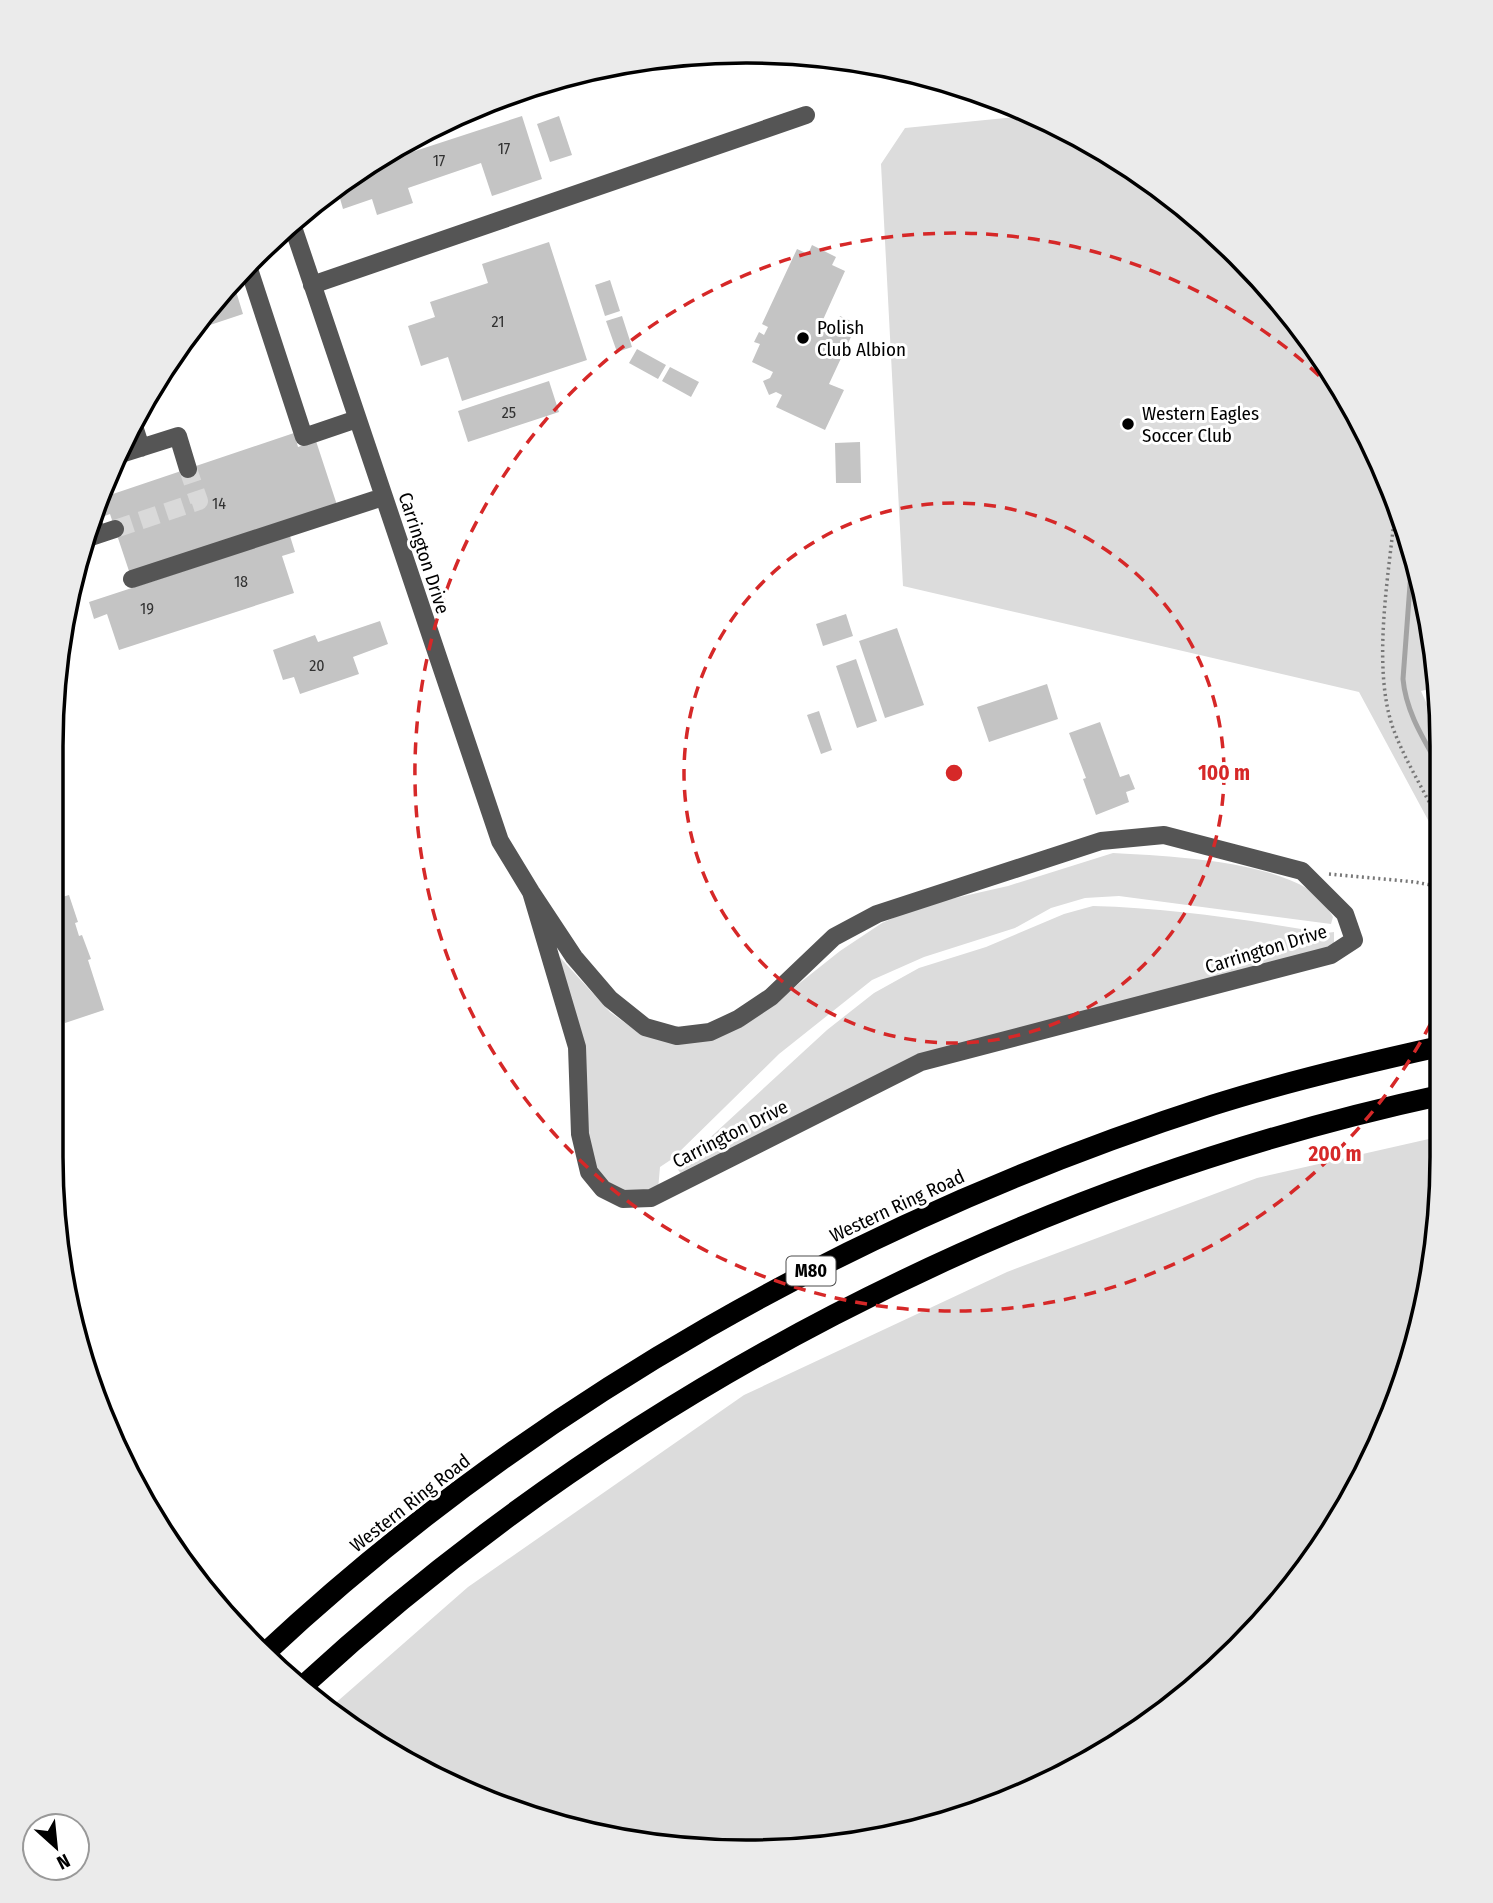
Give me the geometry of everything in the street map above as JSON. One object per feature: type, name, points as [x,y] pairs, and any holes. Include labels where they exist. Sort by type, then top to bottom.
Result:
[{"type":"highway","name":"Western Ring Road","points":[[272,1648],[412,1528],[530,1440],[685,1339],[776,1289],[912,1222],[1076,1153],[1216,1105],[1346,1068],[1430,1048]]},
{"type":"highway","name":"M80","points":[[309,1681],[349,1643],[454,1556],[570,1472],[701,1389],[838,1314],[975,1248],[1098,1198],[1292,1132],[1430,1098]]},
{"type":"street","points":[[312,285],[806,115]]},
{"type":"street","name":"Carrington Drive","points":[[295,234],[500,841],[574,957],[610,999],[645,1027],[677,1036],[710,1032],[738,1019],[771,997],[834,937],[877,914],[1101,841],[1164,835],[1302,871],[1345,914],[1354,940],[1331,955],[921,1062],[651,1198],[623,1199],[603,1189],[589,1172],[580,1134],[577,1047],[531,892]]},
{"type":"street","points":[[251,277],[304,437],[357,419]]},
{"type":"street","points":[[137,436],[141,448]]},
{"type":"street","points":[[129,452],[177,436],[188,469]]},
{"type":"street","points":[[132,579],[383,496]]},
{"type":"street","points":[[97,535],[115,529]]},
{"type":"path","points":[[1394,527],[1385,628],[1384,687],[1394,728],[1430,802]]},
{"type":"path","points":[[1302,871],[1430,885]]},
{"type":"shaded area","name":"Western Eagles Soccer Club","points":[[1013,117],[1049,133],[1126,178],[1163,204],[1230,263],[1289,330],[1315,367],[1360,444],[1394,527],[1407,570],[1417,613],[1428,689],[1421,691],[1429,709],[1430,824],[1359,692],[903,586],[881,164],[905,128]]},
{"type":"shaded area","points":[[1113,853],[1213,861],[1288,879],[1308,889],[1322,902],[1333,917],[1331,924],[1119,896],[1085,898],[1051,908],[1015,928],[924,957],[872,980],[779,1054],[672,1159],[660,1167],[658,1190],[628,1199],[589,1172],[556,953],[610,1012],[635,1030],[661,1039],[767,1009],[840,951],[882,923],[920,906],[1008,886]]},
{"type":"shaded area","points":[[1093,906],[1181,912],[1334,932],[1334,944],[1302,962],[962,1050],[685,1180],[677,1168],[827,1030],[874,993],[919,968],[986,947],[1064,914]]},
{"type":"shaded area","points":[[1430,1139],[1429,1201],[1424,1246],[1407,1333],[1394,1376],[1360,1459],[1315,1536],[1289,1573],[1230,1640],[1197,1670],[1163,1699],[1088,1748],[1049,1770],[1008,1788],[923,1817],[880,1827],[791,1839],[702,1839],[613,1827],[527,1804],[444,1770],[367,1725],[336,1703],[468,1587],[744,1395],[1007,1272],[1257,1178]]},
{"type":"building","points":[[522,116],[542,179],[492,196],[481,163],[408,188],[413,203],[377,215],[372,199],[343,209],[340,197],[408,153]]},
{"type":"building","points":[[559,116],[572,155],[550,162],[537,124]]},
{"type":"building","points":[[549,242],[587,360],[462,401],[448,357],[421,366],[408,326],[435,317],[430,302],[488,283],[482,264]]},
{"type":"building","name":"Polish Club Albion","points":[[812,245],[836,257],[832,265],[845,271],[822,322],[835,328],[840,316],[857,324],[829,384],[844,390],[825,430],[776,407],[782,395],[776,392],[769,395],[763,381],[770,378],[773,372],[752,362],[760,344],[754,342],[759,332],[764,335],[768,327],[762,324],[797,249],[808,254]]},
{"type":"building","points":[[610,280],[620,311],[605,316],[595,285]]},
{"type":"building","points":[[236,292],[243,314],[208,326]]},
{"type":"building","points":[[622,316],[632,347],[617,352],[606,321]]},
{"type":"building","points":[[637,349],[666,365],[658,379],[629,363]]},
{"type":"building","points":[[670,367],[699,382],[691,397],[662,381]]},
{"type":"building","points":[[549,381],[559,412],[468,442],[458,411]]},
{"type":"building","points":[[294,433],[298,447],[316,441],[337,505],[130,574],[110,514],[103,517],[111,495]]},
{"type":"building","points":[[860,442],[861,483],[836,483],[835,443]]},
{"type":"building","points":[[290,536],[295,552],[282,556],[294,593],[119,650],[107,614],[94,619],[89,602]]},
{"type":"building","points":[[846,614],[853,636],[823,646],[816,624]]},
{"type":"building","points":[[380,621],[388,644],[353,657],[359,674],[300,694],[294,677],[283,680],[273,650],[315,635],[318,642]]},
{"type":"building","points":[[897,628],[924,705],[885,718],[859,641]]},
{"type":"building","points":[[856,659],[877,721],[857,728],[836,666]]},
{"type":"building","points":[[1047,684],[1058,719],[989,742],[977,707]]},
{"type":"building","points":[[819,711],[832,750],[821,754],[807,715]]},
{"type":"building","points":[[1100,722],[1120,777],[1129,774],[1135,789],[1126,792],[1129,802],[1096,815],[1069,733]]},
{"type":"building","points":[[69,895],[78,922],[75,923],[79,936],[82,935],[91,959],[88,960],[104,1010],[65,1023],[63,1017],[63,897]]},
{"type":"waterway","points":[[1410,583],[1403,679],[1412,715],[1430,750]]},
{"type":"tunnel","points":[[115,529],[199,501],[188,469]]},
{"type":"place","name":"Polish Club Albion","points":[[803,338]]},
{"type":"place","name":"Western Eagles Soccer Club","points":[[1128,424]]}]
